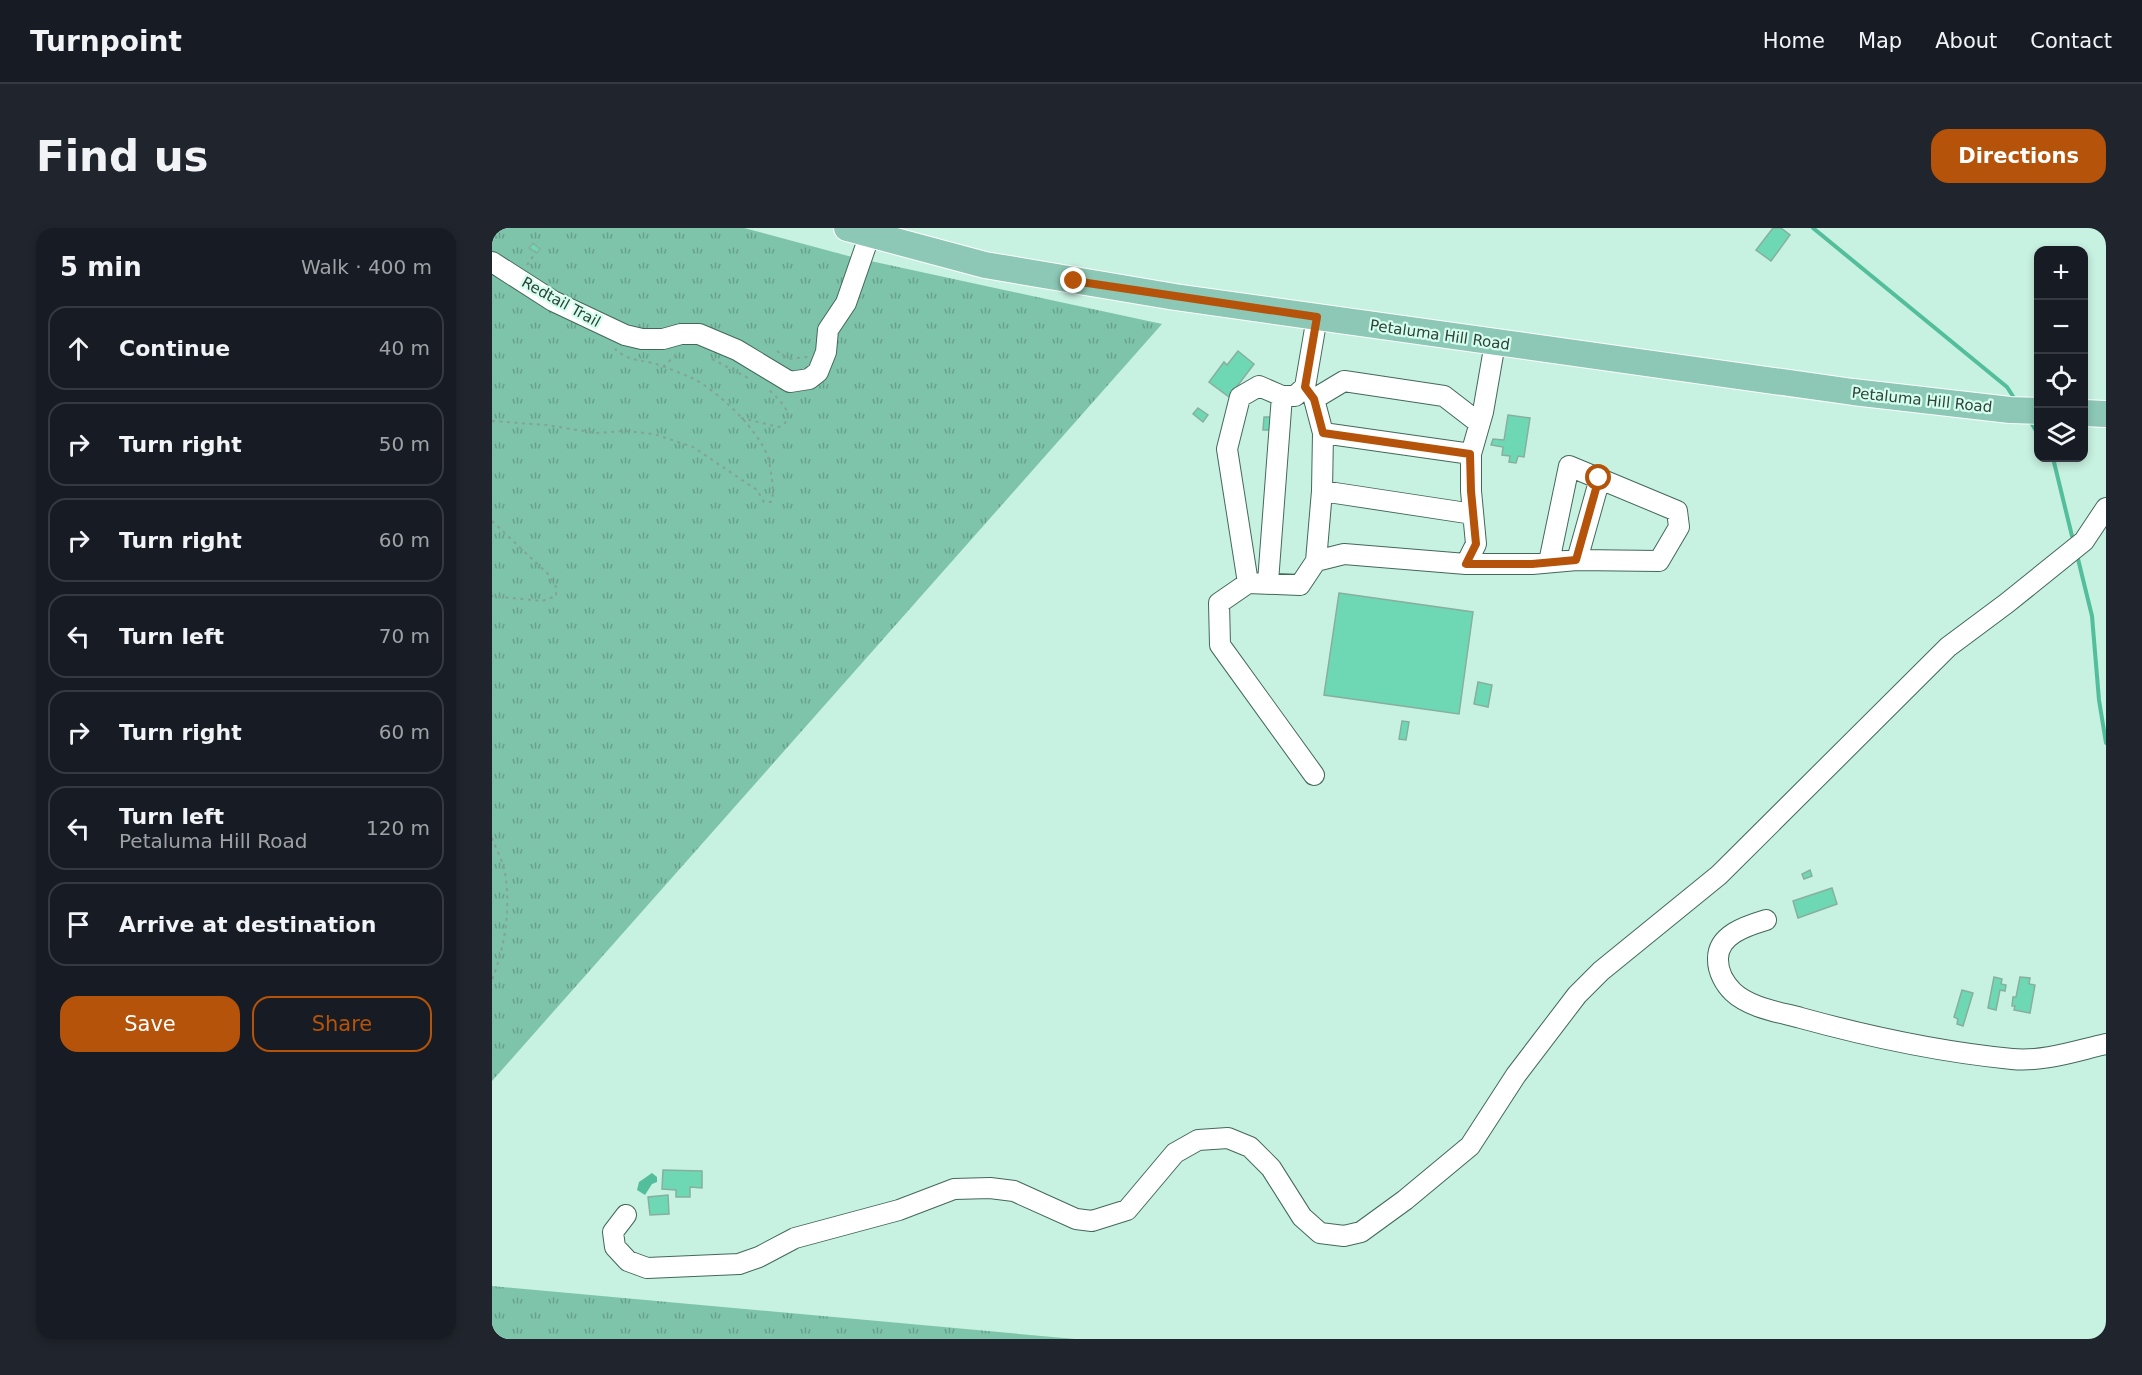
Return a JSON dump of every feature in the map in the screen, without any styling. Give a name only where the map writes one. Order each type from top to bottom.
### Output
[{"type":"main road","name":"Petaluma Hill Road","points":[[859,230],[900,235],[985,265],[1074,281],[1495,343],[1853,392],[2028,410]]},
{"type":"main road","points":[[2088,413],[2106,414]]},
{"type":"lane","points":[[492,262],[553,301],[625,335],[642,339],[663,339],[681,334],[699,334],[737,350],[790,382],[809,379],[818,372],[825,352],[828,330],[846,303],[859,230]]},
{"type":"lane","points":[[1314,775],[1220,645],[1219,603],[1248,583],[1300,585],[1316,561],[1322,491],[1323,433],[1310,393],[1317,317]]},
{"type":"lane","points":[[1466,564],[1476,544],[1470,454],[1479,423],[1495,343]]},
{"type":"lane","points":[[1248,583],[1227,449],[1240,397],[1259,386],[1282,396],[1295,396],[1344,381],[1444,396],[1479,423]]},
{"type":"lane","points":[[1268,582],[1282,396]]},
{"type":"lane","points":[[1323,433],[1470,454]]},
{"type":"lane","points":[[1316,561],[1344,554],[1466,564],[1550,562],[1576,560],[1659,561],[1679,527],[1677,511],[1569,466],[1550,562]]},
{"type":"lane","points":[[1576,560],[1599,478]]},
{"type":"lane","points":[[1322,491],[1473,514]]},
{"type":"lane","points":[[626,1215],[613,1232],[615,1247],[628,1261],[647,1268],[739,1264],[759,1257],[795,1238],[899,1210],[954,1190],[990,1188],[1014,1191],[1076,1219],[1092,1221],[1127,1210],[1175,1153],[1198,1140],[1228,1138],[1250,1147],[1270,1168],[1302,1217],[1320,1233],[1344,1236],[1361,1232],[1405,1200],[1470,1146],[1516,1076],[1577,995],[1601,971],[1719,876],[1948,647],[2084,541],[2106,508]]},
{"type":"lane","points":[[1766,920],[1739,929],[1722,943],[1717,958],[1719,973],[1733,993],[1758,1007],[1929,1048],[2014,1059],[2051,1058],[2106,1044]]},
{"type":"path","points":[[530,260],[536,252]]},
{"type":"path","points":[[492,422],[547,425],[596,433],[626,431],[654,434],[693,447],[757,490],[764,502],[771,502],[774,495],[768,457],[760,442],[741,418],[718,394],[692,379],[663,367],[623,356],[615,350]]},
{"type":"path","points":[[663,367],[682,350]]},
{"type":"path","points":[[777,351],[788,359],[813,357]]},
{"type":"path","points":[[710,358],[752,380],[760,377]]},
{"type":"path","points":[[741,418],[779,427],[784,425],[788,418],[786,408],[761,382]]},
{"type":"path","points":[[492,521],[548,574],[556,587],[556,596],[542,601],[492,596]]},
{"type":"path","points":[[492,838],[505,872],[507,899],[503,949],[492,980]]},
{"type":"green space","points":[[492,228],[744,228],[852,257],[1162,324],[492,1081]]},
{"type":"green space","points":[[492,1286],[1075,1339],[492,1339]]},
{"type":"shaded area","points":[[652,1173],[657,1177],[657,1182],[652,1184],[645,1195],[637,1190],[639,1182]]},
{"type":"building","points":[[1773,228],[1781,228],[1790,235],[1771,261],[1756,250]]},
{"type":"building","points":[[533,243],[540,249],[537,253],[529,248]]},
{"type":"building","points":[[1238,351],[1254,364],[1229,397],[1209,382],[1224,362],[1227,365]]},
{"type":"building","points":[[1198,408],[1208,415],[1203,422],[1193,414]]},
{"type":"building","points":[[1508,415],[1530,418],[1524,457],[1518,456],[1516,463],[1509,462],[1510,456],[1502,455],[1503,447],[1491,445],[1493,439],[1504,440]]},
{"type":"building","points":[[1264,417],[1273,417],[1272,430],[1263,430]]},
{"type":"building","points":[[1339,593],[1473,612],[1459,714],[1324,695]]},
{"type":"building","points":[[1478,682],[1492,685],[1488,707],[1474,704]]},
{"type":"building","points":[[1402,721],[1409,722],[1406,740],[1399,739]]},
{"type":"building","points":[[1810,870],[1812,876],[1804,879],[1802,874]]},
{"type":"building","points":[[1832,888],[1837,904],[1798,918],[1793,901]]},
{"type":"building","points":[[1994,977],[2002,979],[2001,984],[2006,985],[2005,991],[2000,990],[1996,1010],[1988,1008]]},
{"type":"building","points":[[2020,977],[2030,978],[2029,984],[2035,985],[2030,1013],[2014,1010],[2015,1006],[2012,1006]]},
{"type":"building","points":[[1962,990],[1973,993],[1963,1026],[1957,1024],[1958,1019],[1954,1017]]},
{"type":"building","points":[[663,1170],[702,1171],[702,1188],[690,1187],[690,1197],[676,1197],[676,1190],[662,1189]]},
{"type":"building","points":[[668,1195],[669,1214],[650,1215],[648,1197]]},
{"type":"waterway","points":[[1813,228],[2007,387],[2016,401]]},
{"type":"waterway","points":[[2029,419],[2034,427]]},
{"type":"waterway","points":[[2054,462],[2072,536]]},
{"type":"waterway","points":[[2078,559],[2092,616],[2099,700],[2106,743]]},
{"type":"route","points":[[1074,281],[1317,317],[1305,387],[1314,399],[1323,433],[1470,454],[1476,544],[1466,564],[1532,564],[1576,560],[1599,478]]}]
